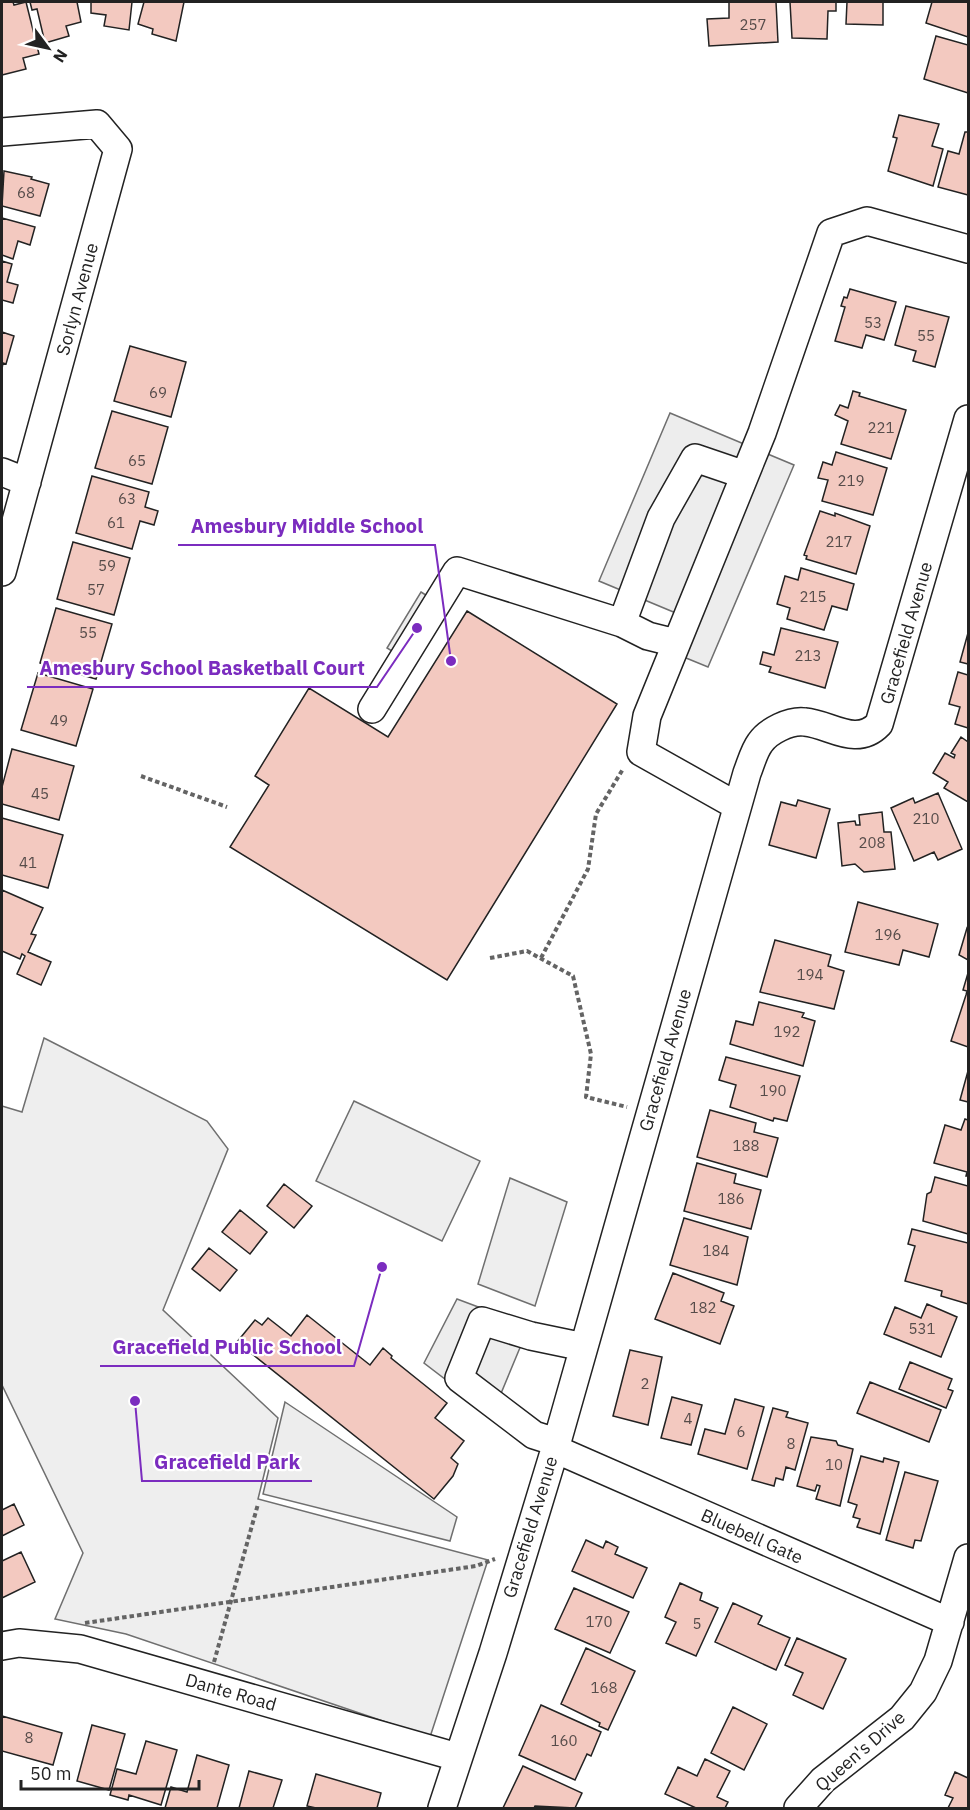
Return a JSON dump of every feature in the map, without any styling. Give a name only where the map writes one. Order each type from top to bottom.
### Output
[{"type":"street","name":"Sorlyn Avenue","points":[[2,132],[97,124],[118,149],[2,572]]},
{"type":"street","points":[[737,806],[641,752],[646,716],[746,475],[831,233],[867,221],[969,249]]},
{"type":"street","name":"Gracefield Avenue","points":[[442,1809],[457,1756],[493,1653],[555,1446],[747,773],[760,742],[776,729],[804,722],[855,735],[867,734],[879,724],[969,419]]},
{"type":"street","points":[[622,623],[661,518],[694,458],[746,475]]},
{"type":"street","points":[[2,472],[27,482]]},
{"type":"street","points":[[372,709],[457,571],[622,623],[648,636],[676,643]]},
{"type":"street","name":"Bluebell Gate","points":[[584,1347],[531,1336],[482,1321],[459,1378],[534,1435],[555,1446],[950,1622]]},
{"type":"street","name":"Queen's Drive","points":[[798,1809],[823,1780],[902,1718],[923,1692],[938,1661],[969,1558]]},
{"type":"street","name":"Dante Road","points":[[2,1646],[19,1643],[80,1649],[457,1756]]},
{"type":"path","points":[[541,958],[588,869],[596,813],[644,736]]},
{"type":"path","points":[[141,776],[227,807]]},
{"type":"path","points":[[490,958],[527,951],[573,976],[591,1054],[586,1097],[627,1108]]},
{"type":"path","points":[[208,1686],[258,1504]]},
{"type":"path","points":[[84,1623],[476,1566],[523,1548]]},
{"type":"shaded area","points":[[670,413],[794,465],[708,667],[669,651],[683,616],[599,581]]},
{"type":"shaded area","points":[[421,592],[448,609],[413,664],[387,648]]},
{"type":"shaded area","points":[[44,1038],[207,1121],[228,1149],[163,1310],[278,1418],[258,1499],[488,1560],[430,1737],[126,1634],[55,1619],[83,1553],[2,1385],[2,1106],[22,1112]]},
{"type":"shaded area","points":[[354,1101],[480,1161],[442,1241],[316,1181]]},
{"type":"shaded area","points":[[510,1178],[567,1202],[535,1306],[478,1284]]},
{"type":"shaded area","points":[[457,1299],[529,1326],[492,1415],[424,1363]]},
{"type":"shaded area","points":[[285,1402],[457,1517],[450,1541],[263,1494]]},
{"type":"building","points":[[2,2],[13,2],[14,5],[26,2],[39,54],[23,58],[26,69],[2,75]]},
{"type":"building","points":[[30,2],[77,2],[81,22],[66,26],[69,36],[45,43],[37,9],[32,10]]},
{"type":"building","points":[[91,2],[132,2],[129,30],[104,26],[106,15],[91,13]]},
{"type":"building","points":[[144,2],[184,2],[176,41],[152,34],[153,29],[138,24]]},
{"type":"building","points":[[729,2],[776,2],[778,42],[709,46],[707,19],[729,18]]},
{"type":"building","points":[[790,2],[836,2],[836,11],[828,11],[827,39],[792,38]]},
{"type":"building","points":[[847,2],[883,2],[883,25],[846,24]]},
{"type":"building","points":[[932,2],[968,2],[968,37],[926,23]]},
{"type":"building","points":[[936,36],[968,45],[968,93],[924,79]]},
{"type":"building","points":[[899,115],[939,124],[932,146],[943,149],[933,186],[888,171],[897,138],[893,137]]},
{"type":"building","points":[[965,132],[968,132],[968,195],[938,187],[948,151],[959,154]]},
{"type":"building","points":[[4,171],[32,177],[31,179],[49,184],[40,216],[2,206]]},
{"type":"building","points":[[2,218],[35,227],[30,245],[18,241],[13,259],[2,255]]},
{"type":"building","points":[[2,261],[12,264],[7,282],[18,285],[13,303],[2,300]]},
{"type":"building","points":[[850,289],[896,302],[884,340],[866,335],[862,348],[835,341],[845,307],[841,306]]},
{"type":"building","points":[[906,306],[949,317],[935,367],[913,361],[916,351],[895,345]]},
{"type":"building","points":[[2,332],[14,336],[6,364],[3,363],[2,369]]},
{"type":"building","points":[[130,346],[186,362],[171,417],[114,401]]},
{"type":"building","points":[[853,391],[860,393],[859,396],[906,410],[891,459],[841,444],[848,421],[835,415],[840,405],[848,408]]},
{"type":"building","points":[[112,411],[168,427],[152,484],[95,468]]},
{"type":"building","points":[[836,452],[887,468],[873,515],[822,501],[828,480],[818,478],[823,462],[832,465]]},
{"type":"building","points":[[92,476],[149,492],[145,507],[158,511],[154,525],[140,521],[132,549],[76,533]]},
{"type":"building","points":[[820,511],[835,516],[835,513],[870,526],[856,574],[806,559],[807,556],[804,555]]},
{"type":"building","points":[[73,542],[130,558],[114,615],[57,599]]},
{"type":"building","points":[[801,568],[854,584],[847,610],[832,606],[824,630],[787,619],[790,608],[777,604],[785,576],[798,580]]},
{"type":"building","points":[[56,608],[112,624],[96,679],[40,663]]},
{"type":"building","points":[[467,611],[617,704],[447,980],[230,847],[269,785],[255,776],[309,688],[388,737]]},
{"type":"building","points":[[781,628],[838,642],[825,688],[769,672],[771,667],[760,664],[763,652],[774,655]]},
{"type":"building","points":[[968,633],[968,664],[960,662]]},
{"type":"building","points":[[958,672],[968,675],[968,728],[955,724],[960,707],[949,704]]},
{"type":"building","points":[[38,673],[93,689],[76,746],[21,730]]},
{"type":"building","points":[[961,737],[968,742],[968,802],[944,788],[948,782],[933,773],[945,753],[954,758],[955,755],[951,753]]},
{"type":"building","points":[[12,749],[74,766],[59,820],[2,804],[2,787]]},
{"type":"building","points":[[938,793],[962,849],[938,860],[934,852],[914,861],[891,808],[913,798],[915,803]]},
{"type":"building","points":[[798,800],[830,809],[816,858],[769,845],[781,802],[796,806]]},
{"type":"building","points":[[882,812],[884,832],[891,832],[895,869],[864,872],[855,864],[842,866],[838,823],[855,821],[856,825],[860,825],[859,815]]},
{"type":"building","points":[[2,818],[63,835],[48,888],[2,875]]},
{"type":"building","points":[[2,890],[43,908],[31,934],[36,935],[28,952],[51,962],[41,985],[17,974],[25,956],[22,954],[20,959],[2,951]]},
{"type":"building","points":[[858,902],[938,924],[929,957],[903,950],[899,965],[845,952]]},
{"type":"building","points":[[968,929],[968,960],[959,955]]},
{"type":"building","points":[[775,940],[831,955],[828,966],[844,971],[834,1009],[760,992]]},
{"type":"building","points":[[968,973],[968,1047],[951,1041],[967,991],[963,990]]},
{"type":"building","points":[[759,1002],[804,1013],[802,1017],[815,1021],[803,1066],[730,1044],[736,1021],[753,1025]]},
{"type":"building","points":[[726,1057],[800,1076],[787,1121],[774,1118],[773,1121],[730,1107],[736,1085],[719,1080]]},
{"type":"building","points":[[968,1071],[968,1102],[960,1100]]},
{"type":"building","points":[[710,1110],[756,1123],[754,1132],[778,1138],[767,1177],[697,1157]]},
{"type":"building","points":[[965,1119],[968,1120],[968,1176],[966,1176],[967,1172],[934,1163],[945,1125],[961,1130]]},
{"type":"building","points":[[697,1163],[736,1174],[734,1183],[761,1190],[751,1229],[684,1211]]},
{"type":"building","points":[[935,1177],[968,1186],[968,1234],[923,1221],[927,1194],[931,1192]]},
{"type":"building","points":[[284,1184],[312,1206],[294,1228],[267,1206]]},
{"type":"building","points":[[240,1210],[267,1232],[250,1254],[222,1232]]},
{"type":"building","points":[[684,1218],[748,1237],[737,1285],[670,1265]]},
{"type":"building","points":[[912,1229],[968,1243],[968,1304],[941,1296],[942,1291],[905,1281],[915,1246],[908,1244]]},
{"type":"building","points":[[209,1248],[237,1270],[220,1291],[192,1269]]},
{"type":"building","points":[[673,1273],[724,1293],[721,1301],[734,1306],[720,1344],[655,1319]]},
{"type":"building","points":[[927,1304],[957,1317],[941,1357],[884,1334],[895,1307],[921,1318]]},
{"type":"building","points":[[307,1315],[370,1365],[383,1348],[392,1356],[391,1358],[447,1403],[435,1418],[464,1441],[451,1458],[458,1464],[453,1476],[434,1499],[237,1342],[255,1320],[262,1325],[268,1318],[291,1336]]},
{"type":"building","points":[[630,1350],[662,1357],[648,1425],[613,1416]]},
{"type":"building","points":[[910,1362],[952,1379],[948,1389],[953,1391],[946,1408],[899,1389]]},
{"type":"building","points":[[870,1382],[941,1410],[929,1442],[857,1413]]},
{"type":"building","points":[[672,1397],[702,1405],[691,1445],[661,1438]]},
{"type":"building","points":[[735,1399],[764,1407],[747,1469],[698,1454],[705,1429],[725,1434]]},
{"type":"building","points":[[773,1408],[788,1412],[786,1417],[808,1423],[795,1470],[786,1467],[783,1480],[776,1478],[774,1486],[752,1480]]},
{"type":"building","points":[[811,1437],[836,1441],[838,1445],[853,1449],[840,1506],[816,1499],[820,1486],[817,1485],[815,1491],[797,1486]]},
{"type":"building","points":[[861,1456],[883,1462],[884,1458],[899,1462],[880,1534],[857,1527],[860,1519],[853,1517],[857,1505],[848,1502]]},
{"type":"building","points":[[905,1472],[938,1481],[921,1541],[915,1540],[913,1548],[886,1540]]},
{"type":"building","points":[[14,1504],[24,1525],[2,1536],[2,1510]]},
{"type":"building","points":[[586,1540],[603,1548],[606,1541],[618,1547],[615,1554],[647,1568],[633,1598],[572,1571]]},
{"type":"building","points":[[21,1552],[35,1582],[2,1598],[2,1561]]},
{"type":"building","points":[[680,1583],[702,1593],[700,1600],[718,1608],[696,1656],[666,1643],[676,1622],[665,1617]]},
{"type":"building","points":[[574,1588],[629,1612],[610,1653],[555,1629]]},
{"type":"building","points":[[733,1603],[762,1616],[758,1624],[790,1638],[776,1670],[715,1642]]},
{"type":"building","points":[[797,1638],[846,1659],[823,1709],[793,1695],[803,1673],[785,1665]]},
{"type":"building","points":[[586,1648],[635,1671],[608,1730],[599,1726],[600,1723],[561,1704]]},
{"type":"building","points":[[541,1705],[601,1732],[591,1756],[587,1754],[575,1780],[519,1755]]},
{"type":"building","points":[[733,1707],[767,1724],[744,1770],[711,1753]]},
{"type":"building","points":[[2,1716],[62,1733],[53,1765],[2,1751]]},
{"type":"building","points":[[92,1725],[125,1734],[109,1790],[77,1781]]},
{"type":"building","points":[[146,1741],[177,1750],[161,1805],[129,1795],[128,1800],[110,1795],[117,1769],[136,1774]]},
{"type":"building","points":[[197,1755],[229,1765],[217,1808],[165,1808],[171,1787],[187,1792]]},
{"type":"building","points":[[705,1759],[730,1771],[717,1797],[728,1802],[725,1808],[696,1808],[665,1794],[678,1767],[697,1776]]},
{"type":"building","points":[[523,1766],[582,1793],[575,1808],[535,1806],[534,1808],[503,1808]]},
{"type":"building","points":[[249,1771],[282,1780],[273,1808],[239,1808]]},
{"type":"building","points":[[955,1772],[968,1778],[968,1808],[948,1808],[953,1798],[945,1795]]},
{"type":"building","points":[[316,1774],[381,1793],[377,1808],[307,1806]]},
{"type":"place","name":"Amesbury School Basketball Court","points":[[417,628]]},
{"type":"place","name":"Amesbury Middle School","points":[[451,661]]},
{"type":"place","name":"Gracefield Public School","points":[[382,1267]]},
{"type":"place","name":"Gracefield Park","points":[[135,1401]]}]
